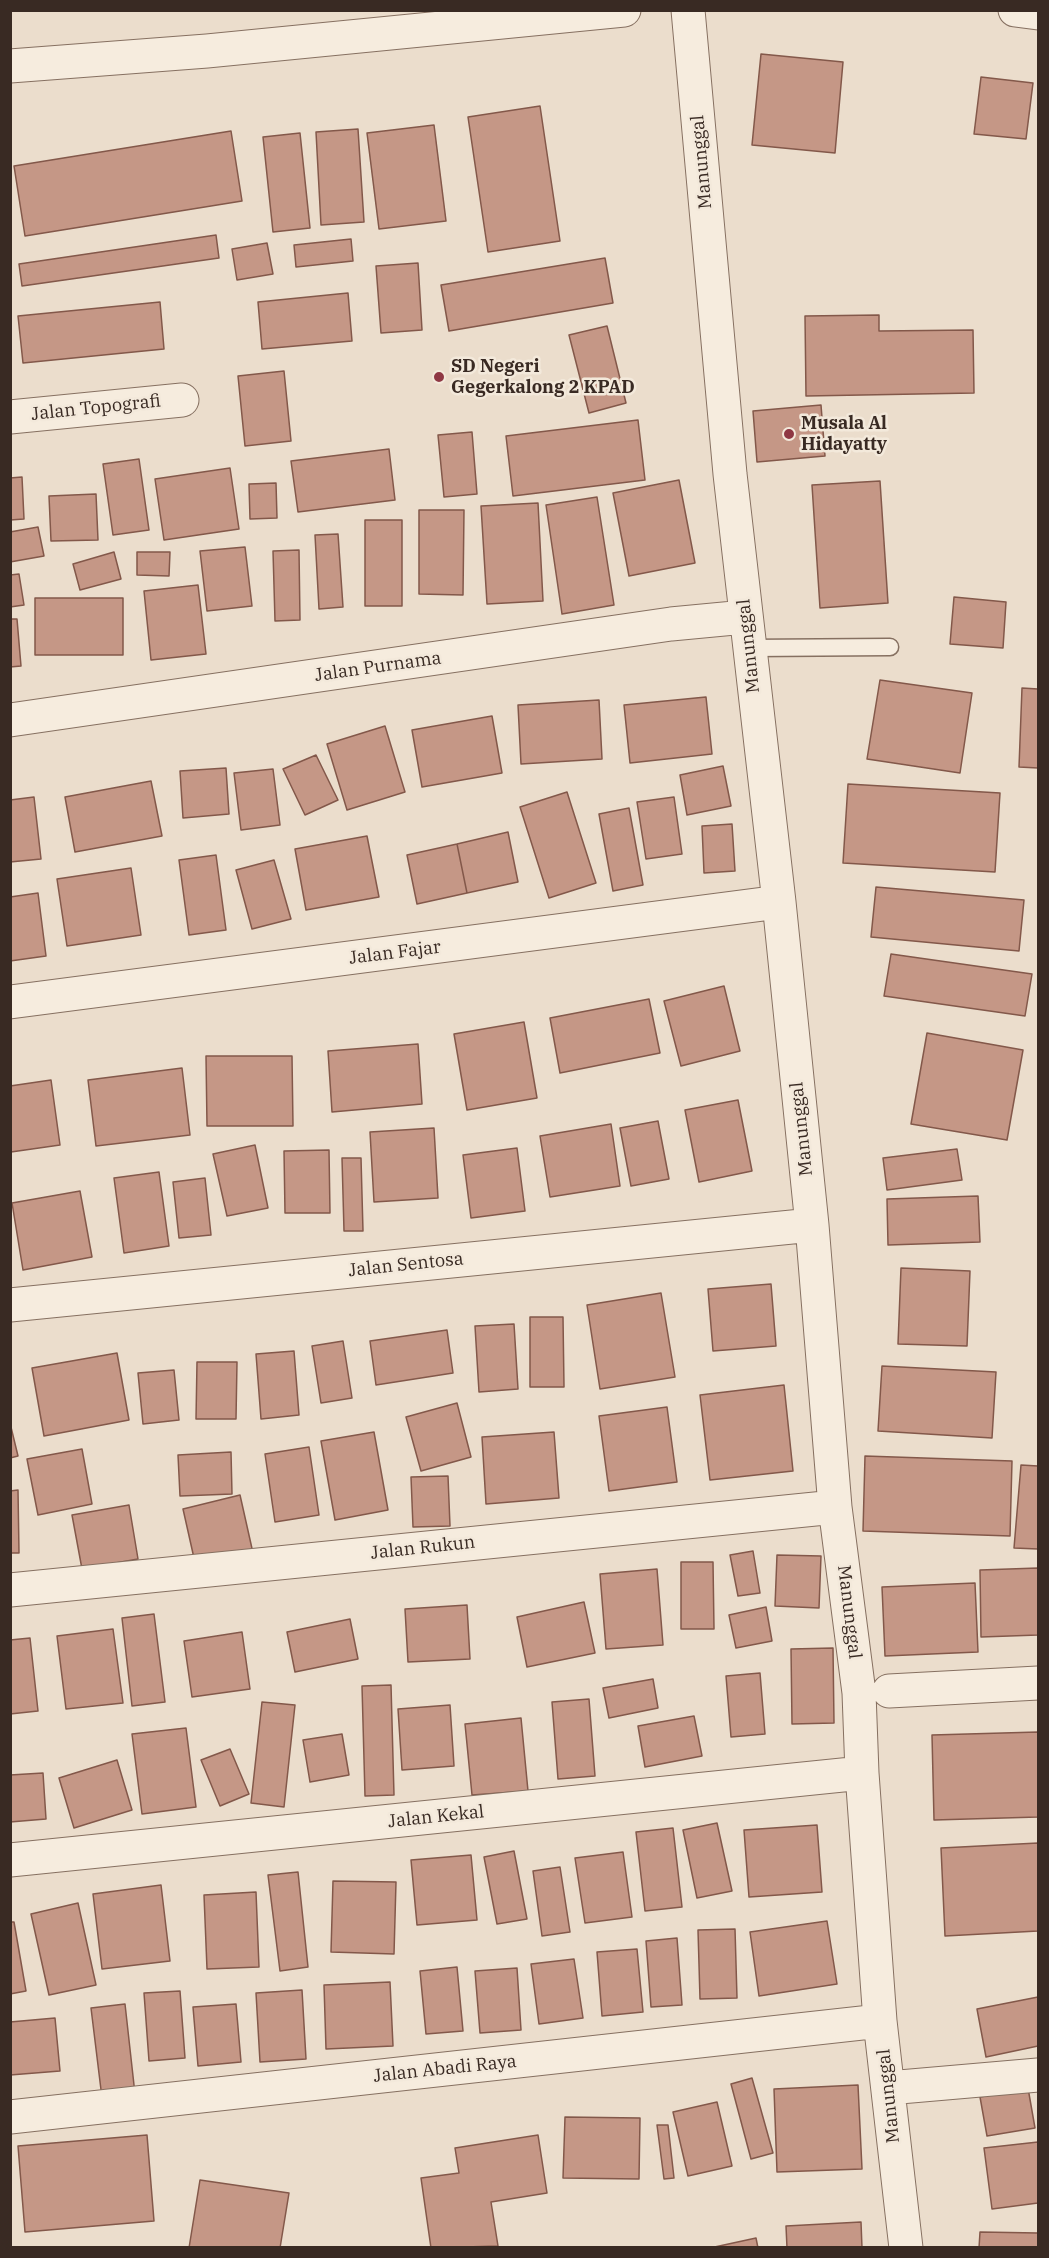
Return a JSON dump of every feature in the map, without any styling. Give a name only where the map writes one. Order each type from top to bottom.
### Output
[{"type":"street","points":[[10,66],[207,51],[624,10]]},
{"type":"street","name":"Manunggal","points":[[688,10],[730,474],[779,902],[807,1226],[835,1507],[859,1693],[862,1773],[880,2021],[906,2247]]},
{"type":"street","points":[[1015,10],[1038,13]]},
{"type":"street","name":"Jalan Topografi","points":[[10,417],[182,400]]},
{"type":"street","name":"Jalan Purnama","points":[[10,720],[671,624],[747,633]]},
{"type":"street","name":"Jalan Fajar","points":[[10,1002],[779,902]]},
{"type":"street","name":"Jalan Sentosa","points":[[10,1305],[807,1226]]},
{"type":"street","name":"Jalan Rukun","points":[[10,1590],[835,1507]]},
{"type":"street","points":[[889,1691],[1038,1683]]},
{"type":"street","name":"Jalan Kekal","points":[[10,1860],[862,1773]]},
{"type":"street","name":"Jalan Abadi Raya","points":[[10,2117],[880,2021]]},
{"type":"street","points":[[888,2088],[1038,2074]]},
{"type":"lane","points":[[747,633],[890,647]]},
{"type":"building","points":[[761,54],[843,62],[835,153],[752,145]]},
{"type":"building","points":[[981,77],[1033,83],[1026,139],[974,134]]},
{"type":"building","points":[[540,106],[560,241],[488,252],[468,117]]},
{"type":"building","points":[[434,125],[446,221],[379,229],[367,133]]},
{"type":"building","points":[[358,129],[364,222],[321,225],[316,132]]},
{"type":"building","points":[[231,131],[242,201],[25,236],[14,166]]},
{"type":"building","points":[[300,133],[310,228],[273,232],[263,137]]},
{"type":"building","points":[[216,235],[219,258],[22,286],[19,264]]},
{"type":"building","points":[[351,239],[353,261],[296,267],[294,245]]},
{"type":"building","points":[[267,243],[273,274],[237,280],[232,249]]},
{"type":"building","points":[[605,258],[613,303],[449,331],[441,285]]},
{"type":"building","points":[[418,263],[422,330],[381,333],[376,266]]},
{"type":"building","points":[[348,293],[352,341],[262,349],[258,302]]},
{"type":"building","points":[[160,302],[164,349],[23,363],[18,316]]},
{"type":"building","points":[[879,315],[879,331],[973,330],[974,393],[806,396],[805,316]]},
{"type":"building","points":[[607,326],[626,403],[589,413],[569,335]]},
{"type":"building","points":[[284,371],[291,441],[245,446],[238,376]]},
{"type":"building","name":"Musala Al Hidayatty","points":[[821,405],[825,456],[757,462],[753,411]]},
{"type":"building","points":[[638,420],[645,480],[513,496],[506,436]]},
{"type":"building","points":[[472,432],[477,494],[444,497],[438,435]]},
{"type":"building","points":[[389,449],[395,500],[298,512],[291,461]]},
{"type":"building","points":[[139,459],[149,530],[113,535],[103,464]]},
{"type":"building","points":[[230,468],[239,529],[164,540],[155,479]]},
{"type":"building","points":[[22,477],[24,519],[10,520],[10,478]]},
{"type":"building","points":[[679,480],[695,563],[629,576],[613,493]]},
{"type":"building","points":[[880,481],[888,603],[820,608],[812,485]]},
{"type":"building","points":[[276,483],[277,518],[250,519],[249,484]]},
{"type":"building","points":[[96,494],[98,540],[51,541],[49,496]]},
{"type":"building","points":[[597,497],[614,605],[562,614],[546,505]]},
{"type":"building","points":[[538,503],[543,601],[487,604],[481,506]]},
{"type":"building","points":[[419,510],[464,510],[463,595],[419,594]]},
{"type":"building","points":[[365,520],[402,520],[402,606],[365,606]]},
{"type":"building","points":[[38,527],[44,556],[10,562],[10,532]]},
{"type":"building","points":[[338,534],[343,607],[319,609],[315,535]]},
{"type":"building","points":[[245,547],[252,606],[207,611],[200,551]]},
{"type":"building","points":[[299,550],[300,620],[275,621],[273,551]]},
{"type":"building","points":[[114,552],[121,579],[80,590],[73,564]]},
{"type":"building","points":[[137,552],[170,552],[169,576],[137,575]]},
{"type":"building","points":[[19,574],[24,605],[10,607],[10,575]]},
{"type":"building","points":[[198,585],[206,654],[151,660],[144,591]]},
{"type":"building","points":[[954,597],[1006,602],[1003,648],[950,644]]},
{"type":"building","points":[[35,598],[123,598],[123,655],[35,655]]},
{"type":"building","points":[[10,619],[17,619],[21,666],[10,667]]},
{"type":"building","points":[[880,680],[972,693],[960,773],[867,759]]},
{"type":"building","points":[[1022,688],[1038,689],[1038,768],[1019,767]]},
{"type":"building","points":[[706,697],[712,754],[630,763],[624,705]]},
{"type":"building","points":[[599,700],[602,759],[521,764],[518,705]]},
{"type":"building","points":[[492,716],[502,773],[422,787],[412,730]]},
{"type":"building","points":[[385,726],[405,792],[347,810],[327,744]]},
{"type":"building","points":[[316,755],[338,800],[305,815],[283,769]]},
{"type":"building","points":[[723,766],[731,806],[687,815],[680,775]]},
{"type":"building","points":[[226,768],[229,814],[183,818],[180,771]]},
{"type":"building","points":[[273,769],[280,825],[241,830],[234,773]]},
{"type":"building","points":[[151,781],[162,836],[75,852],[65,797]]},
{"type":"building","points":[[848,784],[1000,793],[995,872],[843,863]]},
{"type":"building","points":[[567,792],[596,883],[549,898],[520,807]]},
{"type":"building","points":[[34,797],[41,859],[10,862],[10,800]]},
{"type":"building","points":[[674,797],[682,854],[646,859],[637,802]]},
{"type":"building","points":[[629,808],[643,885],[613,891],[599,814]]},
{"type":"building","points":[[732,824],[735,871],[704,873],[702,826]]},
{"type":"building","points":[[508,832],[518,882],[467,893],[457,844]]},
{"type":"building","points":[[367,836],[379,897],[306,910],[295,849]]},
{"type":"building","points":[[457,844],[467,893],[417,904],[407,855]]},
{"type":"building","points":[[216,855],[226,930],[189,935],[179,860]]},
{"type":"building","points":[[274,860],[291,919],[252,929],[236,870]]},
{"type":"building","points":[[131,868],[141,935],[67,946],[57,879]]},
{"type":"building","points":[[876,887],[1024,900],[1019,951],[871,937]]},
{"type":"building","points":[[38,893],[46,956],[10,961],[10,897]]},
{"type":"building","points":[[891,954],[1032,974],[1025,1016],[884,996]]},
{"type":"building","points":[[724,986],[740,1051],[681,1066],[664,1001]]},
{"type":"building","points":[[649,999],[660,1053],[560,1073],[550,1018]]},
{"type":"building","points":[[524,1022],[537,1098],[467,1110],[454,1034]]},
{"type":"building","points":[[927,1033],[1023,1050],[1007,1140],[911,1124]]},
{"type":"building","points":[[418,1044],[422,1104],[332,1112],[328,1051]]},
{"type":"building","points":[[206,1056],[292,1056],[293,1126],[207,1126]]},
{"type":"building","points":[[182,1068],[190,1135],[96,1146],[88,1080]]},
{"type":"building","points":[[51,1080],[60,1145],[11,1152],[10,1086]]},
{"type":"building","points":[[738,1100],[752,1171],[699,1182],[685,1110]]},
{"type":"building","points":[[658,1121],[669,1179],[631,1186],[620,1128]]},
{"type":"building","points":[[611,1124],[620,1186],[550,1197],[540,1136]]},
{"type":"building","points":[[434,1128],[438,1198],[374,1202],[370,1132]]},
{"type":"building","points":[[255,1145],[268,1208],[227,1216],[213,1154]]},
{"type":"building","points":[[517,1148],[525,1211],[471,1218],[463,1155]]},
{"type":"building","points":[[957,1149],[962,1180],[887,1190],[883,1158]]},
{"type":"building","points":[[329,1150],[330,1213],[285,1213],[284,1151]]},
{"type":"building","points":[[342,1158],[361,1158],[363,1231],[344,1231]]},
{"type":"building","points":[[159,1172],[169,1246],[124,1253],[114,1178]]},
{"type":"building","points":[[205,1178],[211,1235],[179,1238],[173,1182]]},
{"type":"building","points":[[80,1191],[92,1257],[23,1270],[12,1203]]},
{"type":"building","points":[[978,1196],[980,1242],[888,1245],[887,1199]]},
{"type":"building","points":[[901,1268],[970,1271],[967,1346],[898,1344]]},
{"type":"building","points":[[771,1284],[776,1346],[713,1351],[708,1289]]},
{"type":"building","points":[[661,1293],[675,1377],[600,1389],[587,1305]]},
{"type":"building","points":[[530,1317],[563,1317],[564,1387],[530,1387]]},
{"type":"building","points":[[514,1324],[518,1389],[479,1392],[475,1326]]},
{"type":"building","points":[[447,1330],[453,1373],[376,1385],[370,1341]]},
{"type":"building","points":[[343,1341],[352,1398],[321,1403],[312,1346]]},
{"type":"building","points":[[294,1351],[299,1415],[261,1419],[256,1354]]},
{"type":"building","points":[[117,1353],[129,1420],[44,1436],[32,1368]]},
{"type":"building","points":[[197,1362],[237,1362],[236,1419],[196,1419]]},
{"type":"building","points":[[882,1366],[996,1372],[992,1438],[878,1431]]},
{"type":"building","points":[[174,1370],[179,1420],[143,1424],[138,1373]]},
{"type":"building","points":[[784,1385],[793,1471],[710,1480],[700,1395]]},
{"type":"building","points":[[457,1403],[471,1457],[421,1471],[406,1417]]},
{"type":"building","points":[[667,1407],[677,1482],[609,1491],[599,1416]]},
{"type":"building","points":[[10,1423],[18,1456],[10,1458]]},
{"type":"building","points":[[374,1432],[388,1510],[335,1520],[321,1441]]},
{"type":"building","points":[[554,1432],[559,1498],[486,1504],[482,1437]]},
{"type":"building","points":[[309,1447],[319,1515],[275,1522],[265,1454]]},
{"type":"building","points":[[82,1449],[92,1504],[38,1515],[27,1459]]},
{"type":"building","points":[[231,1452],[232,1494],[180,1496],[178,1455]]},
{"type":"building","points":[[865,1456],[1012,1461],[1010,1536],[863,1531]]},
{"type":"building","points":[[1021,1465],[1038,1466],[1038,1549],[1014,1548]]},
{"type":"building","points":[[448,1476],[450,1526],[413,1527],[411,1477]]},
{"type":"building","points":[[18,1490],[19,1553],[10,1553],[10,1491]]},
{"type":"building","points":[[240,1495],[253,1553],[196,1567],[183,1509]]},
{"type":"building","points":[[129,1505],[138,1559],[82,1569],[72,1515]]},
{"type":"building","points":[[753,1551],[760,1593],[738,1596],[730,1555]]},
{"type":"building","points":[[777,1555],[821,1556],[819,1608],[775,1606]]},
{"type":"building","points":[[681,1562],[713,1562],[714,1629],[681,1629]]},
{"type":"building","points":[[1038,1568],[1038,1635],[981,1637],[980,1570]]},
{"type":"building","points":[[657,1569],[663,1645],[606,1649],[600,1574]]},
{"type":"building","points":[[975,1583],[978,1652],[885,1656],[882,1587]]},
{"type":"building","points":[[584,1602],[595,1653],[527,1667],[517,1617]]},
{"type":"building","points":[[467,1605],[470,1659],[408,1662],[405,1609]]},
{"type":"building","points":[[766,1607],[772,1641],[736,1648],[729,1615]]},
{"type":"building","points":[[154,1614],[165,1702],[132,1706],[122,1618]]},
{"type":"building","points":[[350,1619],[358,1659],[295,1672],[287,1632]]},
{"type":"building","points":[[113,1629],[123,1703],[66,1709],[57,1636]]},
{"type":"building","points":[[242,1632],[250,1689],[192,1697],[184,1641]]},
{"type":"building","points":[[30,1638],[38,1711],[10,1714],[10,1640]]},
{"type":"building","points":[[833,1648],[834,1723],[792,1724],[791,1649]]},
{"type":"building","points":[[760,1673],[765,1734],[731,1737],[726,1676]]},
{"type":"building","points":[[653,1679],[658,1708],[609,1718],[603,1688]]},
{"type":"building","points":[[391,1685],[394,1795],[365,1796],[362,1686]]},
{"type":"building","points":[[589,1699],[595,1776],[558,1779],[552,1702]]},
{"type":"building","points":[[262,1702],[295,1705],[284,1807],[251,1803]]},
{"type":"building","points":[[450,1705],[454,1766],[402,1770],[398,1709]]},
{"type":"building","points":[[694,1716],[702,1756],[645,1767],[638,1726]]},
{"type":"building","points":[[521,1718],[528,1791],[472,1795],[465,1724]]},
{"type":"building","points":[[186,1728],[196,1807],[142,1814],[132,1734]]},
{"type":"building","points":[[1038,1732],[1038,1817],[934,1820],[932,1735]]},
{"type":"building","points":[[342,1734],[349,1775],[310,1782],[303,1740]]},
{"type":"building","points":[[230,1749],[249,1794],[220,1806],[201,1760]]},
{"type":"building","points":[[117,1760],[132,1810],[74,1828],[59,1778]]},
{"type":"building","points":[[43,1773],[46,1819],[10,1822],[10,1775]]},
{"type":"building","points":[[717,1823],[732,1891],[697,1898],[683,1830]]},
{"type":"building","points":[[817,1825],[822,1892],[749,1897],[744,1830]]},
{"type":"building","points":[[673,1828],[682,1907],[645,1911],[636,1832]]},
{"type":"building","points":[[1038,1843],[1038,1931],[945,1936],[941,1848]]},
{"type":"building","points":[[514,1851],[527,1919],[497,1924],[484,1857]]},
{"type":"building","points":[[623,1852],[632,1917],[585,1923],[575,1858]]},
{"type":"building","points":[[471,1855],[477,1920],[417,1925],[411,1860]]},
{"type":"building","points":[[560,1867],[570,1932],[542,1936],[533,1871]]},
{"type":"building","points":[[298,1872],[308,1967],[280,1971],[268,1875]]},
{"type":"building","points":[[333,1881],[396,1882],[394,1954],[331,1952]]},
{"type":"building","points":[[161,1885],[170,1961],[102,1969],[93,1894]]},
{"type":"building","points":[[256,1892],[259,1967],[207,1969],[204,1895]]},
{"type":"building","points":[[78,1903],[96,1985],[49,1995],[31,1914]]},
{"type":"building","points":[[827,1921],[837,1984],[759,1996],[750,1932]]},
{"type":"building","points":[[10,1922],[14,1922],[26,1991],[10,1994]]},
{"type":"building","points":[[735,1929],[737,1998],[700,1999],[698,1930]]},
{"type":"building","points":[[677,1938],[682,2005],[651,2007],[646,1941]]},
{"type":"building","points":[[637,1949],[643,2012],[602,2016],[597,1952]]},
{"type":"building","points":[[574,1959],[583,2018],[539,2024],[531,1964]]},
{"type":"building","points":[[457,1967],[463,2031],[426,2034],[420,1971]]},
{"type":"building","points":[[517,1968],[521,2030],[480,2033],[475,1971]]},
{"type":"building","points":[[390,1982],[393,2046],[326,2049],[324,1985]]},
{"type":"building","points":[[302,1990],[306,2059],[260,2062],[256,1993]]},
{"type":"building","points":[[180,1991],[185,2058],[149,2061],[144,1993]]},
{"type":"building","points":[[1038,1997],[1038,2046],[986,2057],[977,2009]]},
{"type":"building","points":[[125,2004],[135,2094],[102,2098],[91,2008]]},
{"type":"building","points":[[236,2004],[241,2062],[198,2066],[193,2007]]},
{"type":"building","points":[[55,2018],[60,2071],[10,2075],[10,2022]]},
{"type":"building","points":[[752,2078],[773,2153],[751,2159],[731,2084]]},
{"type":"building","points":[[858,2085],[862,2169],[777,2172],[774,2089]]},
{"type":"building","points":[[1028,2088],[1035,2128],[987,2136],[980,2097]]},
{"type":"building","points":[[717,2102],[732,2166],[688,2176],[673,2112]]},
{"type":"building","points":[[565,2117],[640,2118],[639,2179],[563,2178]]},
{"type":"building","points":[[657,2125],[668,2125],[674,2178],[664,2179]]},
{"type":"building","points":[[147,2135],[154,2221],[25,2232],[18,2146]]},
{"type":"building","points":[[538,2135],[547,2193],[491,2202],[498,2246],[431,2248],[421,2178],[459,2173],[455,2148]]},
{"type":"building","points":[[1038,2142],[1038,2203],[992,2209],[984,2148]]},
{"type":"building","points":[[200,2180],[289,2193],[280,2248],[189,2248]]},
{"type":"building","points":[[861,2222],[862,2248],[787,2248],[786,2226]]},
{"type":"building","points":[[980,2232],[1038,2233],[1038,2248],[979,2248]]},
{"type":"building","points":[[756,2238],[758,2248],[710,2248]]},
{"type":"place","name":"SD Negeri Gegerkalong 2 KPAD","points":[[439,377]]},
{"type":"place","name":"Musala Al Hidayatty","points":[[789,434]]}]
